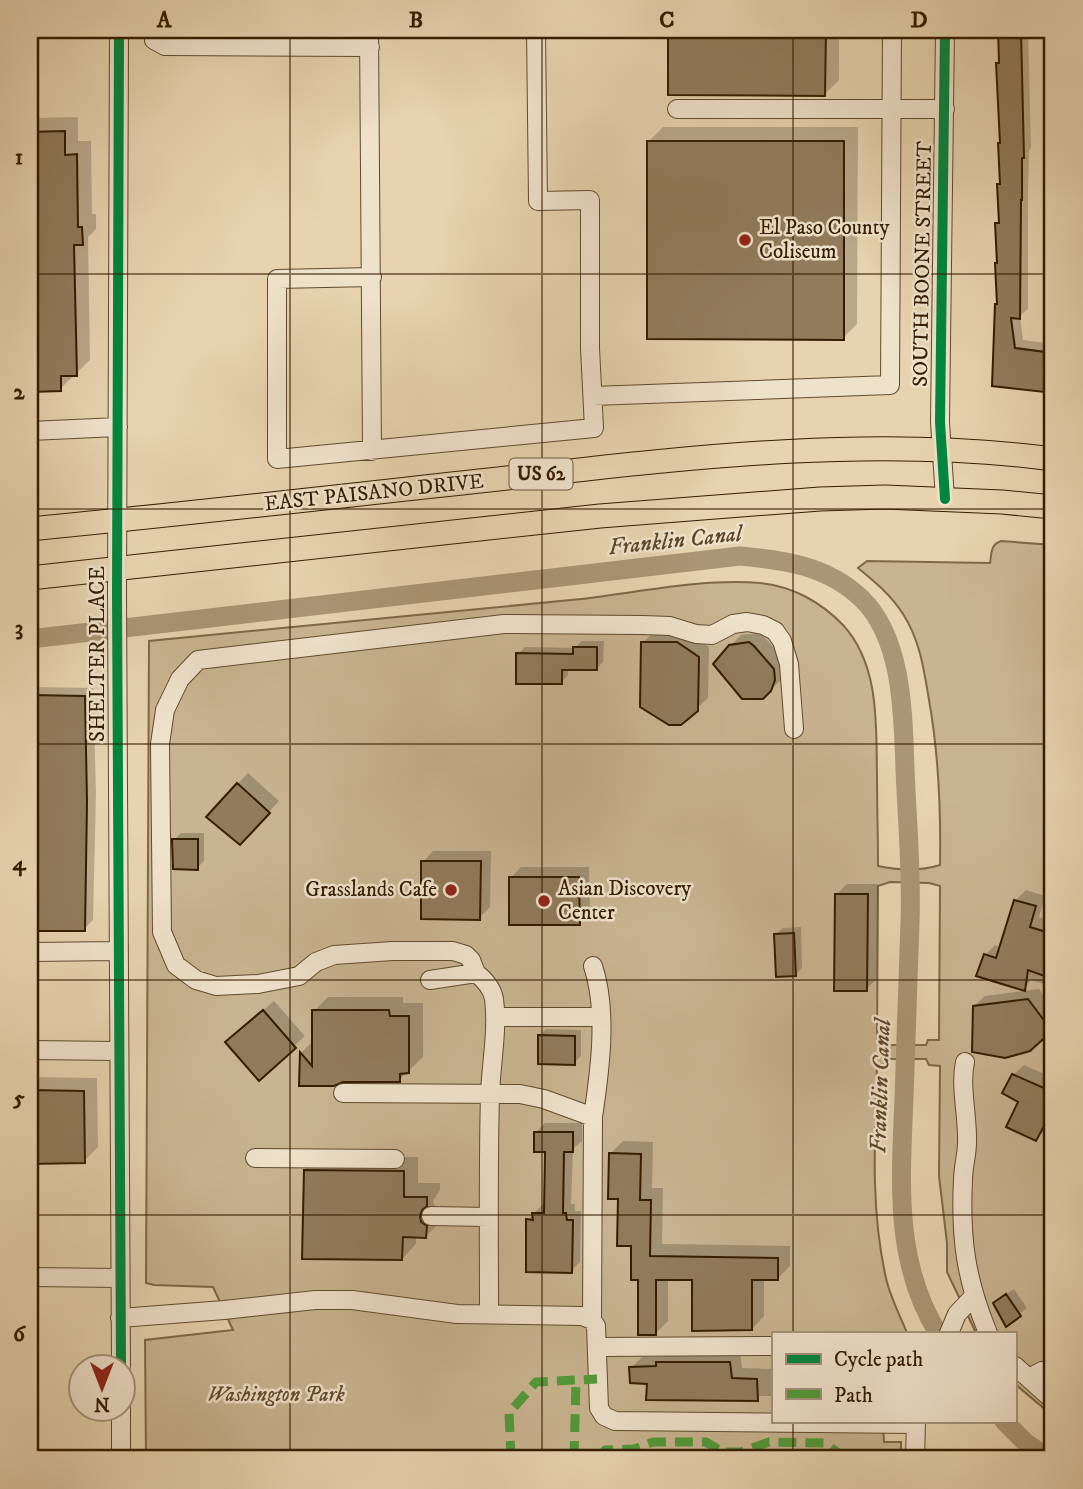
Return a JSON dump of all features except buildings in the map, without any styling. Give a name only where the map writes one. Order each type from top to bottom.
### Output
[{"type":"main road","name":"EAST PAISANO DRIVE","points":[[30,529],[704,458],[842,449],[942,450],[1053,458]]},
{"type":"main road","name":"US 62","points":[[30,578],[600,516],[820,499],[885,496],[1053,507]]},
{"type":"street","name":"SHELTER PLACE","points":[[119,30],[117,569],[121,1352]]},
{"type":"street","points":[[154,30],[154,40],[165,47],[370,38],[372,451]]},
{"type":"street","points":[[372,277],[277,279],[277,459],[594,428],[590,200],[538,201],[536,30]]},
{"type":"street","points":[[593,396],[890,385],[892,30]]},
{"type":"street","name":"SOUTH BOONE STREET","points":[[945,30],[940,422],[946,499]]},
{"type":"street","points":[[677,109],[945,109]]},
{"type":"street","points":[[30,431],[118,427]]},
{"type":"street","points":[[489,1314],[490,1093],[495,1017],[493,996],[486,981],[477,974],[466,955],[453,951],[334,955],[316,962],[299,976],[247,985],[216,986],[196,980],[176,965],[162,932],[160,744],[165,710],[180,679],[198,660],[504,624],[670,626],[696,634],[712,635],[733,624],[747,622],[775,631],[782,641],[789,664],[794,729]]},
{"type":"street","points":[[30,952],[118,951]]},
{"type":"street","points":[[593,966],[601,1002],[598,1084],[593,1117],[592,1320],[596,1326],[599,1408],[604,1416],[615,1421],[772,1422]]},
{"type":"street","points":[[430,980],[477,974]]},
{"type":"street","points":[[495,1017],[600,1017]]},
{"type":"street","points":[[30,1051],[118,1051]]},
{"type":"street","points":[[965,1062],[963,1075],[967,1140],[962,1215],[964,1255],[973,1297],[988,1332]]},
{"type":"street","points":[[343,1093],[520,1094],[544,1099],[593,1117]]},
{"type":"street","points":[[255,1158],[395,1159]]},
{"type":"street","points":[[431,1216],[488,1217]]},
{"type":"street","points":[[30,1277],[119,1278]]},
{"type":"street","points":[[949,1332],[957,1314],[973,1297]]},
{"type":"street","points":[[120,1318],[315,1300],[352,1300],[457,1314],[582,1316],[592,1320]]},
{"type":"street","points":[[597,1347],[772,1346]]},
{"type":"street","points":[[1016,1367],[1053,1400]]},
{"type":"street","points":[[1029,1378],[1042,1371],[1053,1370]]},
{"type":"street","points":[[121,1422],[121,1459]]},
{"type":"street","points":[[915,1459],[916,1422]]},
{"type":"green space","name":"Washington Park","points":[[1001,541],[1053,545],[1053,1416],[1016,1385],[1016,1332],[976,1332],[947,1272],[947,1243],[939,1176],[940,1066],[929,1065],[926,1059],[887,1059],[884,1064],[877,1065],[876,1199],[886,1278],[907,1332],[772,1332],[772,1422],[883,1422],[884,1442],[901,1442],[901,1459],[146,1459],[145,1340],[233,1330],[213,1287],[146,1283],[149,641],[571,600],[689,585],[737,582],[783,588],[816,602],[834,617],[855,641],[864,658],[876,717],[878,866],[925,868],[940,865],[940,823],[935,742],[923,666],[914,634],[903,614],[888,595],[858,568],[867,561],[990,563],[995,545]],"holes":[[[890,882],[929,883],[940,886],[939,1040],[928,1040],[926,1045],[888,1045],[885,1040],[877,1039],[878,886]]]},
{"type":"waterway","name":"Franklin Canal","points":[[30,639],[740,556],[805,567],[849,588],[876,616],[886,635],[893,656],[901,702],[910,903],[902,1158],[903,1218],[913,1277],[923,1306],[937,1332]]},
{"type":"waterway","name":"Franklin Canal","points":[[1005,1422],[1025,1442],[1050,1459]]},
{"type":"marked path","points":[[511,1459],[509,1413],[536,1382],[597,1379]]},
{"type":"marked path","points":[[574,1459],[576,1380]]},
{"type":"marked path","points":[[601,1459],[605,1450],[634,1449],[653,1442],[706,1442],[723,1452],[741,1452],[769,1442],[825,1443],[846,1459]]},
{"type":"cycle path","points":[[119,30],[117,594],[121,1352]]},
{"type":"cycle path","points":[[945,30],[940,422],[945,499]]},
{"type":"place","name":"El Paso County Coliseum","points":[[745,240]]},
{"type":"place","name":"Grasslands Cafe","points":[[451,890]]},
{"type":"place","name":"Asian Discovery Center","points":[[544,901]]}]
